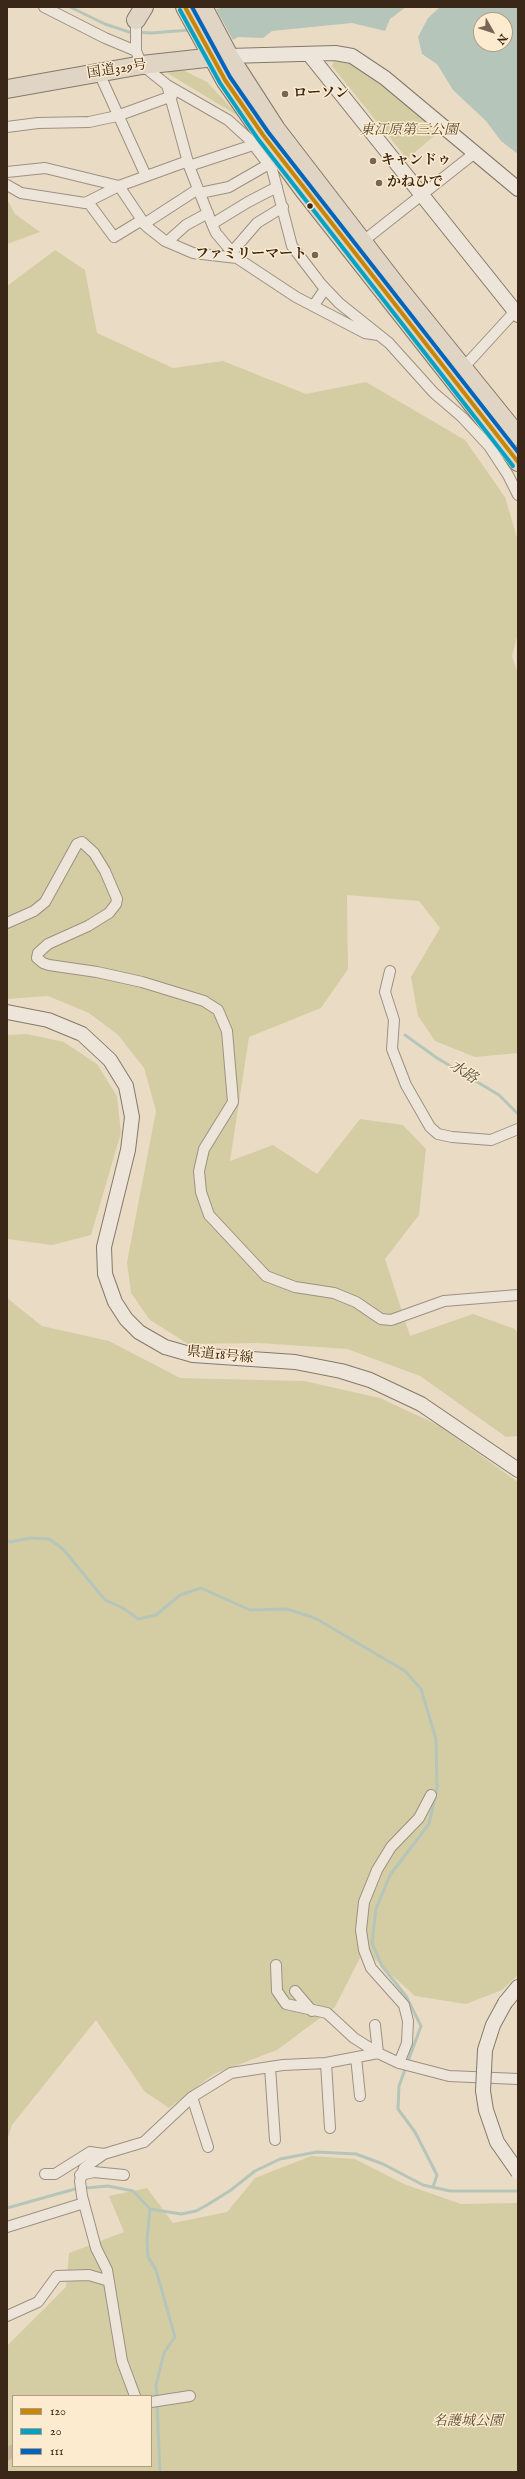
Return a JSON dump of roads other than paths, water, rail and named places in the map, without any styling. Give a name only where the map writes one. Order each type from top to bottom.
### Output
[{"type":"highway","points":[[196,10],[258,128],[303,189],[518,462]]},
{"type":"highway","name":"国道329号","points":[[7,89],[99,72],[139,58],[220,56]]},
{"type":"highway","points":[[220,56],[362,242],[518,436]]},
{"type":"main road","points":[[309,54],[517,312]]},
{"type":"main road","points":[[220,56],[309,54],[340,54],[352,56],[365,63],[476,152],[518,189]]},
{"type":"main road","name":"県道18号線","points":[[7,1012],[48,1020],[82,1034],[110,1060],[126,1086],[132,1117],[128,1150],[104,1247],[105,1274],[109,1287],[126,1319],[139,1332],[153,1341],[177,1352],[209,1357],[295,1362],[357,1376],[389,1388],[422,1404],[518,1470]]},
{"type":"main road","points":[[518,1987],[505,2003],[493,2026],[485,2050],[483,2091],[486,2110],[497,2142],[518,2172]]},
{"type":"street","points":[[44,7],[105,38],[139,58],[167,85],[228,120],[253,145],[269,164],[277,187],[292,246],[325,289],[339,304],[380,336],[434,393],[462,417],[488,446],[508,475],[518,495]]},
{"type":"street","points":[[139,11],[139,58]]},
{"type":"street","points":[[99,72],[117,116],[146,176]]},
{"type":"street","points":[[167,85],[172,96],[188,163],[212,224],[216,233],[234,255],[314,305],[365,333],[380,336]]},
{"type":"street","points":[[7,127],[38,123],[89,122],[117,116],[172,96]]},
{"type":"street","points":[[7,185],[21,193],[85,203],[119,186],[146,176],[253,145]]},
{"type":"street","points":[[362,242],[476,152]]},
{"type":"street","points":[[88,202],[114,237],[199,191],[229,187],[269,164]]},
{"type":"street","points":[[7,172],[45,168],[119,186],[143,222],[167,242],[193,253],[234,255]]},
{"type":"street","points":[[102,195],[104,182]]},
{"type":"street","points":[[212,224],[248,202],[277,187]]},
{"type":"street","points":[[234,255],[257,223],[282,207]]},
{"type":"street","points":[[167,242],[186,225],[208,213]]},
{"type":"street","points":[[314,305],[325,289]]},
{"type":"street","points":[[464,367],[517,312]]},
{"type":"street","points":[[7,923],[34,911],[45,902],[77,844],[82,842],[94,853],[105,871],[117,899],[116,904],[109,913],[88,926],[48,944],[38,953],[37,958],[43,964],[97,972],[142,982],[204,1001],[218,1010],[227,1031],[233,1102],[204,1149],[199,1171],[201,1192],[209,1215],[266,1276],[290,1286],[334,1293],[356,1302],[381,1319],[391,1320],[444,1301],[518,1295]]},
{"type":"street","points":[[390,971],[385,992],[394,1020],[392,1049],[406,1085],[430,1127],[438,1134],[452,1137],[491,1140],[518,1129]]},
{"type":"street","points":[[400,2063],[408,2043],[408,2021],[404,2005],[371,1968],[364,1950],[361,1930],[364,1902],[377,1870],[391,1847],[419,1818],[431,1795]]},
{"type":"street","points":[[276,1965],[277,1991],[286,2004],[326,2013],[354,2038],[378,2053],[400,2063],[449,2076],[518,2079]]},
{"type":"street","points":[[295,1991],[312,2011]]},
{"type":"street","points":[[375,2025],[378,2053]]},
{"type":"street","points":[[45,2174],[55,2174],[90,2152],[104,2154],[125,2149],[144,2142],[192,2097],[231,2073],[270,2066],[326,2063],[378,2053]]},
{"type":"street","points":[[356,2057],[360,2096]]},
{"type":"street","points":[[326,2063],[330,2128]]},
{"type":"street","points":[[270,2066],[276,2140]]},
{"type":"street","points":[[192,2097],[208,2147]]},
{"type":"street","points":[[104,2154],[84,2168],[80,2178],[83,2200],[96,2248],[107,2270],[122,2361],[135,2395]]},
{"type":"street","points":[[80,2178],[94,2172],[124,2175]]},
{"type":"street","points":[[7,2227],[83,2200]]},
{"type":"street","points":[[7,2316],[38,2302],[57,2276],[89,2275],[109,2281]]},
{"type":"street","points":[[152,2402],[190,2396]]},
{"type":"waterway","points":[[70,7],[105,24],[129,32],[151,33],[190,30]]},
{"type":"waterway","name":"水路","points":[[405,1035],[437,1058],[499,1095],[518,1114]]},
{"type":"waterway","points":[[7,1540],[10,1542],[30,1538],[49,1539],[63,1549],[105,1600],[123,1608],[138,1619],[156,1615],[180,1595],[201,1588],[250,1610],[287,1609],[315,1618],[405,1671],[421,1689],[436,1739],[437,1789],[429,1824],[390,1875],[376,1909],[372,1943],[382,1966],[406,1996],[421,2026],[399,2086],[398,2109],[415,2132],[437,2175],[433,2187]]},
{"type":"waterway","points":[[7,2208],[75,2189],[108,2186],[133,2191],[150,2209],[181,2214],[196,2211],[207,2205],[231,2190],[255,2171],[280,2159],[317,2152],[356,2154],[383,2164],[423,2185],[450,2191],[518,2191]]},
{"type":"waterway","points":[[150,2209],[147,2240],[148,2257],[156,2270],[175,2337],[164,2353],[156,2385],[157,2398]]},
{"type":"waterway","points":[[157,2404],[160,2472]]},
{"type":"tunnel","points":[[7,2447],[12,2456]]},
{"type":"place","name":"ローソン","points":[[285,94]]},
{"type":"place","name":"キャンドゥ","points":[[373,161]]},
{"type":"place","name":"かねひで","points":[[379,183]]},
{"type":"place","name":"ファミリーマート","points":[[315,255]]},
{"type":"park label","name":"東江原第三公園","points":[[409,131]]},
{"type":"park label","name":"名護城公園","points":[[468,2422]]}]
